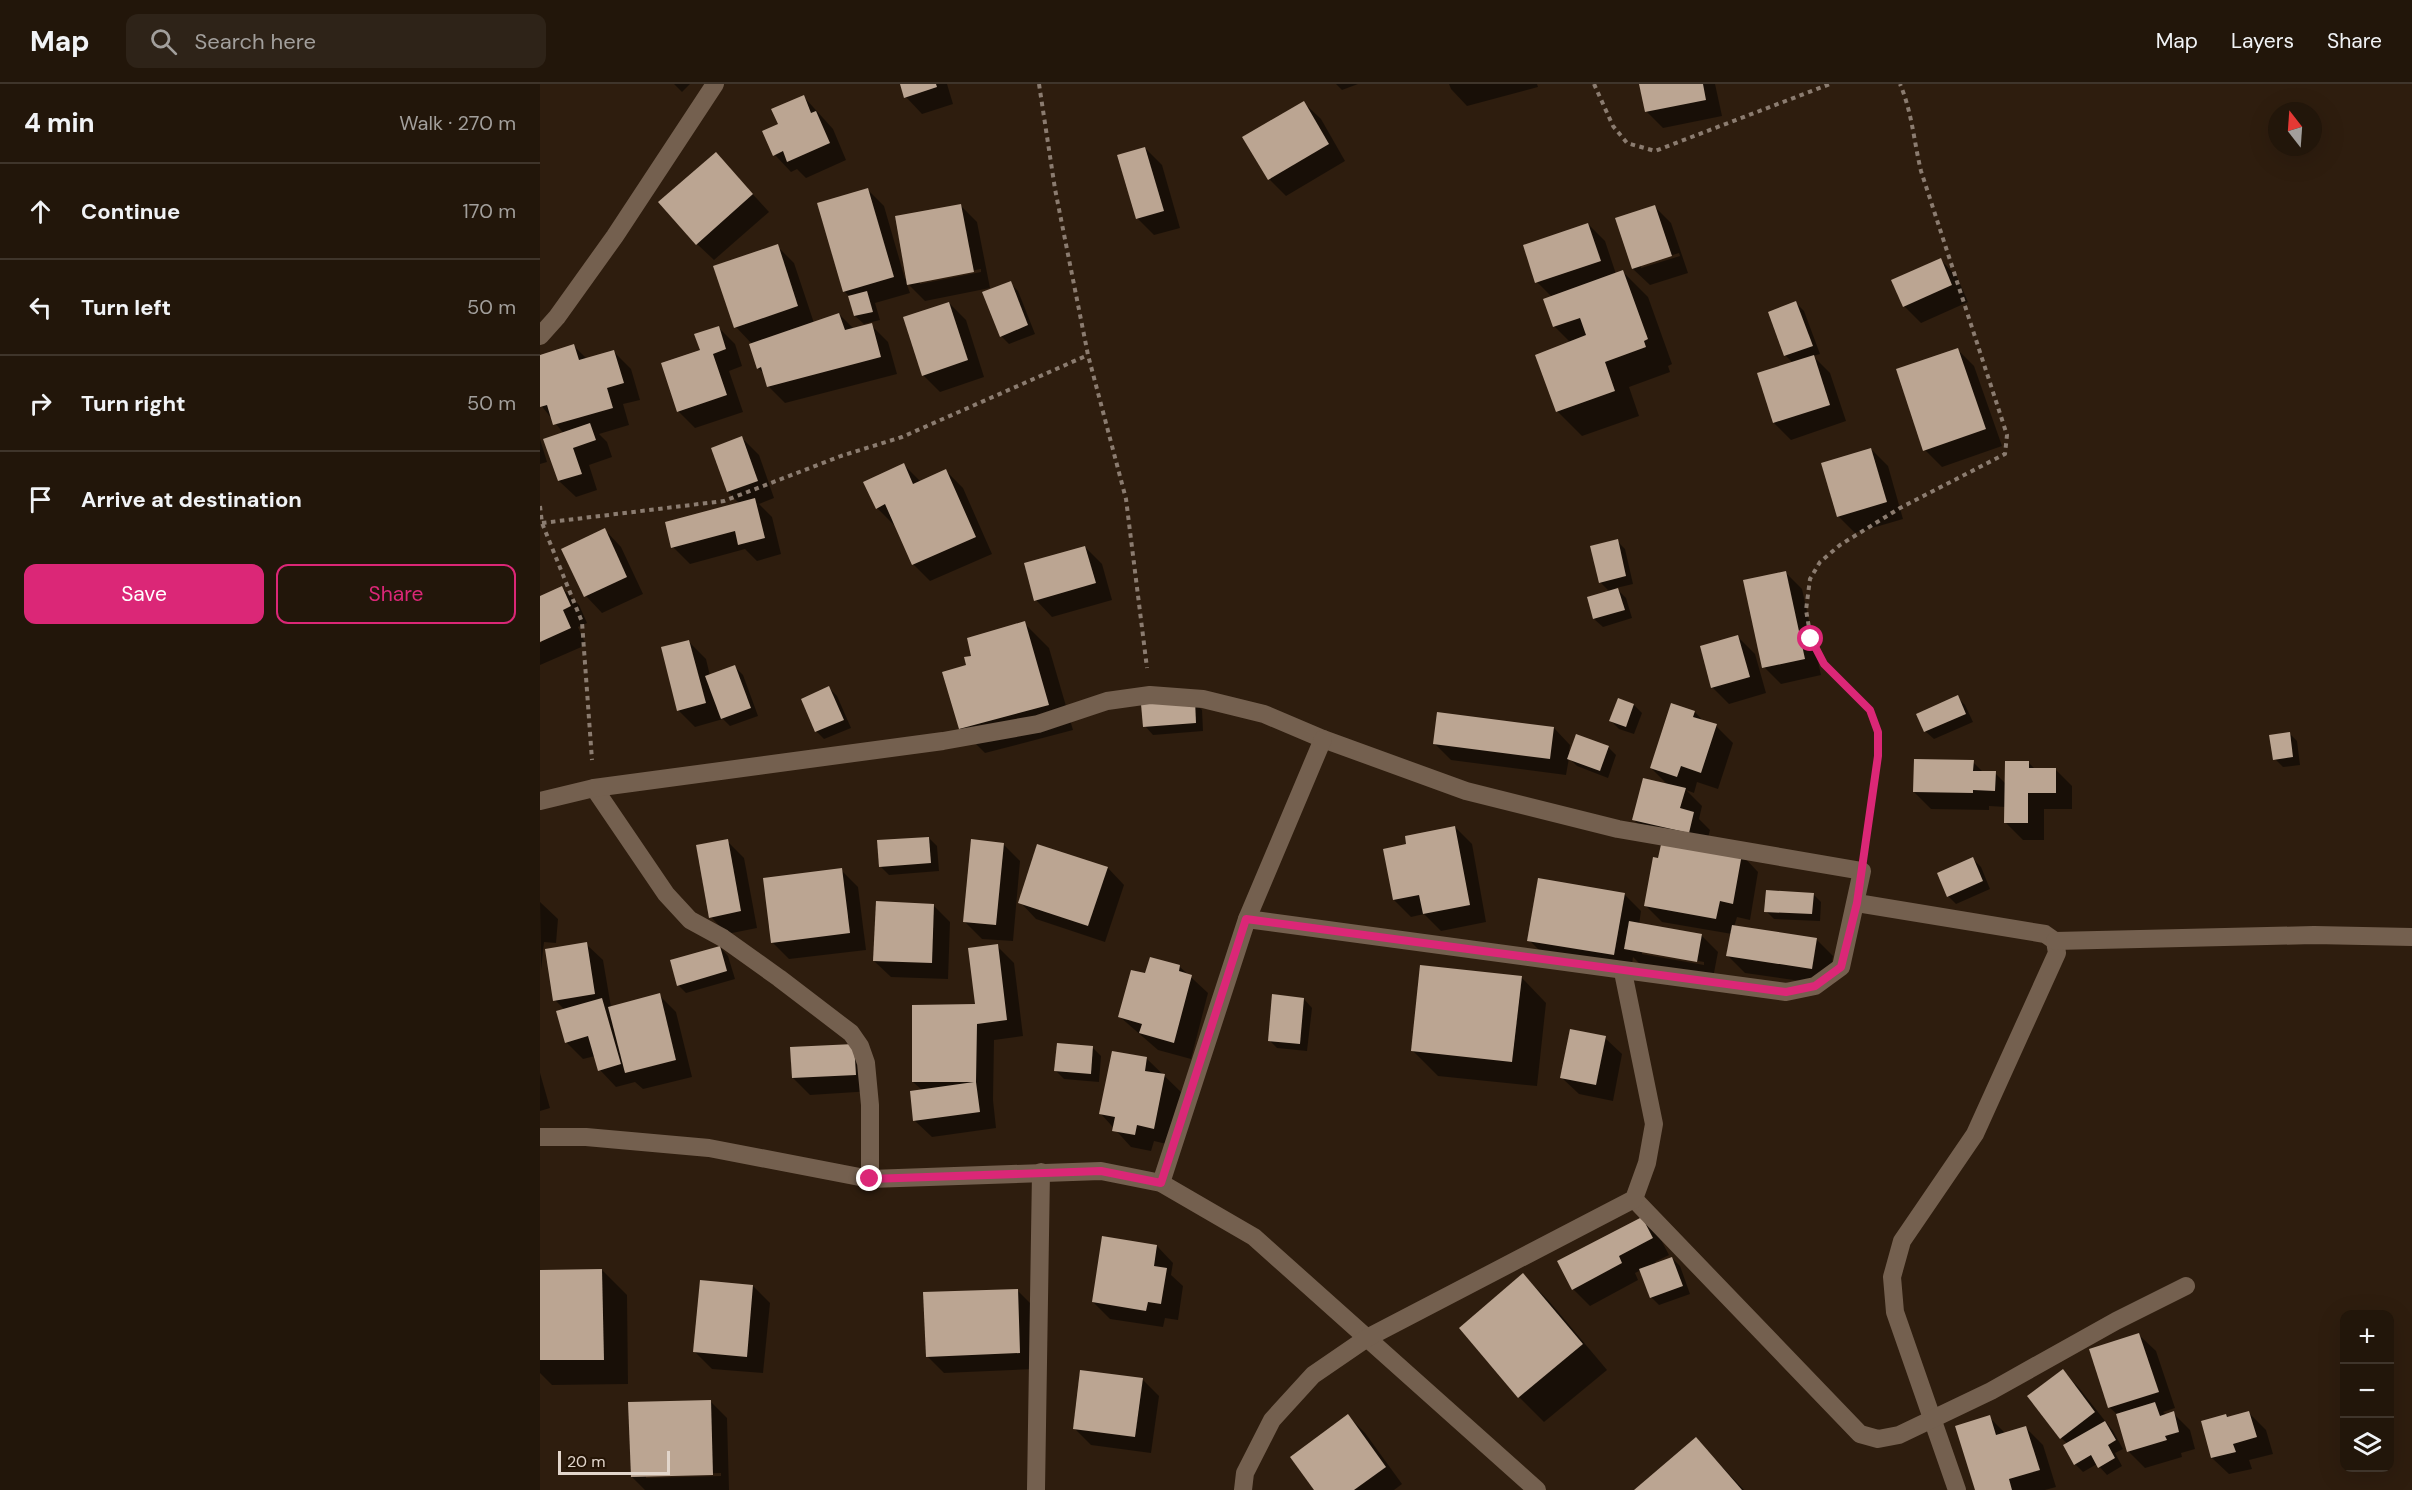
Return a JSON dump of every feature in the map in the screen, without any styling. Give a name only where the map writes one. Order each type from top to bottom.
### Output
[{"type":"street","points":[[540,336],[557,317],[615,236],[715,84]]},
{"type":"street","points":[[540,801],[594,788],[943,741],[1038,724],[1107,701],[1150,695],[1203,699],[1254,711],[1323,739],[1466,791],[1618,829],[1862,871],[1857,903],[1841,967],[1815,986],[1786,992],[1623,972],[1246,919]]},
{"type":"street","points":[[1161,1183],[1246,919],[1323,739]]},
{"type":"street","points":[[594,788],[666,894],[690,920],[723,938],[851,1033],[860,1046],[866,1063],[870,1105],[870,1179]]},
{"type":"street","points":[[1857,903],[2045,934],[2055,941],[2314,935],[2412,937]]},
{"type":"street","points":[[1957,1490],[1895,1312],[1892,1277],[1902,1241],[1975,1134],[2057,953],[2055,941]]},
{"type":"street","points":[[1243,1490],[1245,1473],[1272,1420],[1313,1375],[1367,1338],[1635,1199],[1647,1163],[1654,1124],[1623,972]]},
{"type":"street","points":[[540,1137],[586,1137],[709,1148],[870,1179],[1101,1171],[1161,1183],[1254,1237],[1537,1490]]},
{"type":"street","points":[[1036,1490],[1041,1172]]},
{"type":"street","points":[[1635,1199],[1860,1434],[1878,1439],[1899,1436],[1991,1391],[2116,1321],[2186,1286]]},
{"type":"path","points":[[1039,84],[1055,189],[1088,355],[1126,498],[1150,695]]},
{"type":"path","points":[[1594,84],[1613,126],[1627,144],[1655,151],[1830,84]]},
{"type":"path","points":[[1862,871],[1878,756],[1878,732],[1870,710],[1824,664],[1811,639],[1806,610],[1810,579],[1820,562],[1840,545],[1900,508],[2005,454],[2007,435],[1921,171],[1912,119],[1900,84]]},
{"type":"path","points":[[542,523],[724,501],[841,456],[902,437],[1088,355]]},
{"type":"path","points":[[540,506],[542,523],[582,622],[594,788]]},
{"type":"building","points":[[900,84],[936,84],[937,87],[904,98]]},
{"type":"building","points":[[1639,84],[1703,84],[1706,100],[1645,112]]},
{"type":"building","points":[[804,95],[811,113],[816,111],[830,143],[787,162],[783,151],[773,156],[762,131],[778,124],[771,109]]},
{"type":"building","points":[[1304,101],[1329,144],[1268,180],[1242,137]]},
{"type":"building","points":[[1145,147],[1164,211],[1136,219],[1117,155]]},
{"type":"building","points":[[716,152],[753,194],[696,245],[658,202]]},
{"type":"building","points":[[868,188],[894,277],[843,292],[817,203]]},
{"type":"building","points":[[961,204],[974,272],[907,285],[895,216]]},
{"type":"building","points":[[1655,205],[1672,256],[1632,269],[1615,218]]},
{"type":"building","points":[[1588,223],[1601,261],[1535,283],[1523,245]]},
{"type":"building","points":[[778,244],[798,306],[734,328],[713,266]]},
{"type":"building","points":[[1941,258],[1952,285],[1903,307],[1891,280]]},
{"type":"building","points":[[1623,270],[1648,339],[1644,341],[1646,347],[1605,362],[1615,391],[1556,412],[1535,355],[1586,335],[1580,318],[1553,327],[1543,299]]},
{"type":"building","points":[[1011,281],[1028,325],[1000,337],[982,292]]},
{"type":"building","points":[[867,291],[873,312],[854,316],[848,296]]},
{"type":"building","points":[[1796,301],[1813,346],[1784,356],[1768,312]]},
{"type":"building","points":[[949,302],[968,360],[922,376],[903,317]]},
{"type":"building","points":[[839,313],[845,330],[872,323],[881,357],[767,387],[761,367],[757,369],[749,344]]},
{"type":"building","points":[[719,326],[726,349],[713,354],[727,395],[677,412],[661,363],[700,350],[694,334]]},
{"type":"building","points":[[574,344],[579,360],[614,350],[624,383],[607,388],[613,408],[553,425],[547,405],[540,407],[540,355]]},
{"type":"building","points":[[1958,348],[1986,429],[1923,451],[1896,369]]},
{"type":"building","points":[[1814,355],[1830,405],[1773,423],[1757,373]]},
{"type":"building","points":[[590,423],[596,440],[573,448],[582,474],[558,481],[543,439]]},
{"type":"building","points":[[742,436],[758,481],[727,492],[711,448]]},
{"type":"building","points":[[1871,448],[1887,502],[1837,517],[1821,463]]},
{"type":"building","points":[[904,463],[913,484],[946,469],[976,537],[912,565],[885,504],[876,509],[863,482]]},
{"type":"building","points":[[755,498],[765,538],[738,545],[735,531],[671,548],[665,522]]},
{"type":"building","points":[[605,528],[627,577],[584,597],[561,549]]},
{"type":"building","points":[[1618,539],[1626,576],[1599,583],[1590,546]]},
{"type":"building","points":[[1085,546],[1096,583],[1034,601],[1024,563]]},
{"type":"building","points":[[1786,571],[1805,659],[1762,668],[1743,580]]},
{"type":"building","points":[[562,586],[571,606],[563,610],[571,628],[540,642],[540,596]]},
{"type":"building","points":[[1618,588],[1625,610],[1593,619],[1587,597]]},
{"type":"building","points":[[1025,621],[1049,705],[959,729],[942,672],[966,665],[964,657],[971,656],[967,638]]},
{"type":"building","points":[[1738,635],[1750,677],[1711,688],[1700,646]]},
{"type":"building","points":[[689,640],[706,703],[677,711],[661,647]]},
{"type":"building","points":[[735,665],[751,708],[721,719],[705,676]]},
{"type":"building","points":[[829,686],[844,720],[815,732],[801,699]]},
{"type":"building","points":[[1958,695],[1966,714],[1924,732],[1916,714]]},
{"type":"building","points":[[1618,698],[1634,704],[1626,727],[1609,721]]},
{"type":"building","points":[[1195,700],[1196,723],[1143,727],[1141,704]]},
{"type":"building","points":[[1671,703],[1695,711],[1693,717],[1717,724],[1701,773],[1681,766],[1677,777],[1650,768]]},
{"type":"building","points":[[1437,712],[1554,727],[1550,759],[1433,744]]},
{"type":"building","points":[[2290,732],[2293,757],[2273,760],[2269,735]]},
{"type":"building","points":[[1576,734],[1609,746],[1600,771],[1567,759]]},
{"type":"building","points":[[1914,759],[1974,760],[1973,771],[1996,771],[1995,791],[1913,792]]},
{"type":"building","points":[[2005,761],[2029,761],[2029,768],[2056,768],[2056,793],[2028,793],[2028,823],[2004,823]]},
{"type":"building","points":[[1643,778],[1686,788],[1680,808],[1694,812],[1689,833],[1632,820]]},
{"type":"building","points":[[1455,826],[1470,905],[1423,914],[1419,895],[1393,900],[1383,849],[1406,844],[1405,836]]},
{"type":"building","points":[[929,837],[931,863],[879,867],[877,840]]},
{"type":"building","points":[[728,839],[741,911],[709,918],[696,845]]},
{"type":"building","points":[[971,839],[1004,843],[996,925],[963,922]]},
{"type":"building","points":[[1662,840],[1742,854],[1733,904],[1720,901],[1716,919],[1644,906],[1653,857],[1658,858]]},
{"type":"building","points":[[1037,844],[1108,867],[1088,926],[1018,903]]},
{"type":"building","points":[[1973,857],[1983,881],[1947,897],[1937,873]]},
{"type":"building","points":[[842,868],[850,933],[771,943],[763,878]]},
{"type":"building","points":[[1538,878],[1625,893],[1614,955],[1527,941]]},
{"type":"building","points":[[1766,890],[1814,893],[1812,914],[1764,912]]},
{"type":"building","points":[[876,901],[934,904],[932,963],[873,961]]},
{"type":"building","points":[[1629,921],[1702,934],[1697,962],[1624,949]]},
{"type":"building","points":[[1732,925],[1817,938],[1812,969],[1726,956]]},
{"type":"building","points":[[587,942],[595,994],[553,1001],[545,949]]},
{"type":"building","points":[[998,944],[1007,1020],[977,1024],[976,1082],[980,1112],[913,1121],[910,1091],[974,1082],[912,1082],[912,1005],[975,1004],[968,948]]},
{"type":"building","points":[[720,946],[727,971],[677,986],[670,960]]},
{"type":"building","points":[[1150,957],[1180,965],[1179,971],[1192,975],[1174,1043],[1139,1033],[1142,1024],[1118,1017],[1131,970],[1145,973]]},
{"type":"building","points":[[1420,965],[1522,976],[1512,1062],[1411,1051]]},
{"type":"building","points":[[660,993],[676,1060],[625,1073],[608,1007]]},
{"type":"building","points":[[1272,994],[1304,998],[1300,1044],[1268,1041]]},
{"type":"building","points":[[602,998],[621,1064],[598,1071],[588,1036],[565,1043],[556,1011]]},
{"type":"building","points":[[1570,1029],[1606,1036],[1596,1085],[1560,1078]]},
{"type":"building","points":[[1057,1043],[1093,1046],[1091,1074],[1054,1071]]},
{"type":"building","points":[[854,1044],[856,1075],[792,1078],[790,1047]]},
{"type":"building","points":[[1112,1051],[1147,1057],[1145,1071],[1165,1074],[1154,1129],[1137,1125],[1135,1135],[1112,1131],[1115,1117],[1099,1114]]},
{"type":"building","points":[[1642,1217],[1653,1238],[1619,1256],[1622,1263],[1572,1290],[1557,1261]]},
{"type":"building","points":[[1102,1236],[1157,1245],[1154,1266],[1167,1268],[1161,1304],[1148,1302],[1146,1311],[1092,1302]]},
{"type":"building","points":[[1672,1257],[1683,1286],[1650,1298],[1639,1269]]},
{"type":"building","points":[[602,1269],[604,1360],[540,1360],[540,1270]]},
{"type":"building","points":[[1523,1273],[1583,1344],[1518,1398],[1459,1328]]},
{"type":"building","points":[[700,1280],[753,1285],[747,1357],[693,1352]]},
{"type":"building","points":[[1018,1289],[1020,1353],[926,1357],[923,1292]]},
{"type":"building","points":[[2139,1333],[2159,1392],[2108,1408],[2089,1349]]},
{"type":"building","points":[[2063,1369],[2095,1412],[2060,1439],[2027,1396]]},
{"type":"building","points":[[1080,1370],[1143,1378],[1135,1437],[1073,1429]]},
{"type":"building","points":[[711,1400],[713,1475],[631,1477],[628,1402]]},
{"type":"building","points":[[2155,1402],[2160,1416],[2174,1411],[2179,1432],[2165,1436],[2167,1440],[2127,1452],[2116,1414]]},
{"type":"building","points":[[2249,1411],[2257,1437],[2233,1444],[2236,1452],[2211,1458],[2201,1421]]},
{"type":"building","points":[[1348,1414],[1386,1467],[1354,1490],[1314,1490],[1290,1457]]},
{"type":"building","points":[[1990,1415],[1996,1435],[2026,1426],[2040,1470],[2009,1479],[2012,1490],[1975,1490],[1955,1426]]},
{"type":"building","points":[[2105,1421],[2116,1440],[2108,1445],[2115,1458],[2098,1468],[2091,1455],[2074,1465],[2063,1445]]},
{"type":"building","points":[[1696,1437],[1742,1490],[1634,1490]]},
{"type":"route","points":[[870,1179],[1101,1171],[1161,1183],[1246,919],[1623,972],[1786,992],[1815,986],[1841,967],[1857,903],[1878,756],[1878,732],[1870,710],[1824,664],[1811,639]]}]
